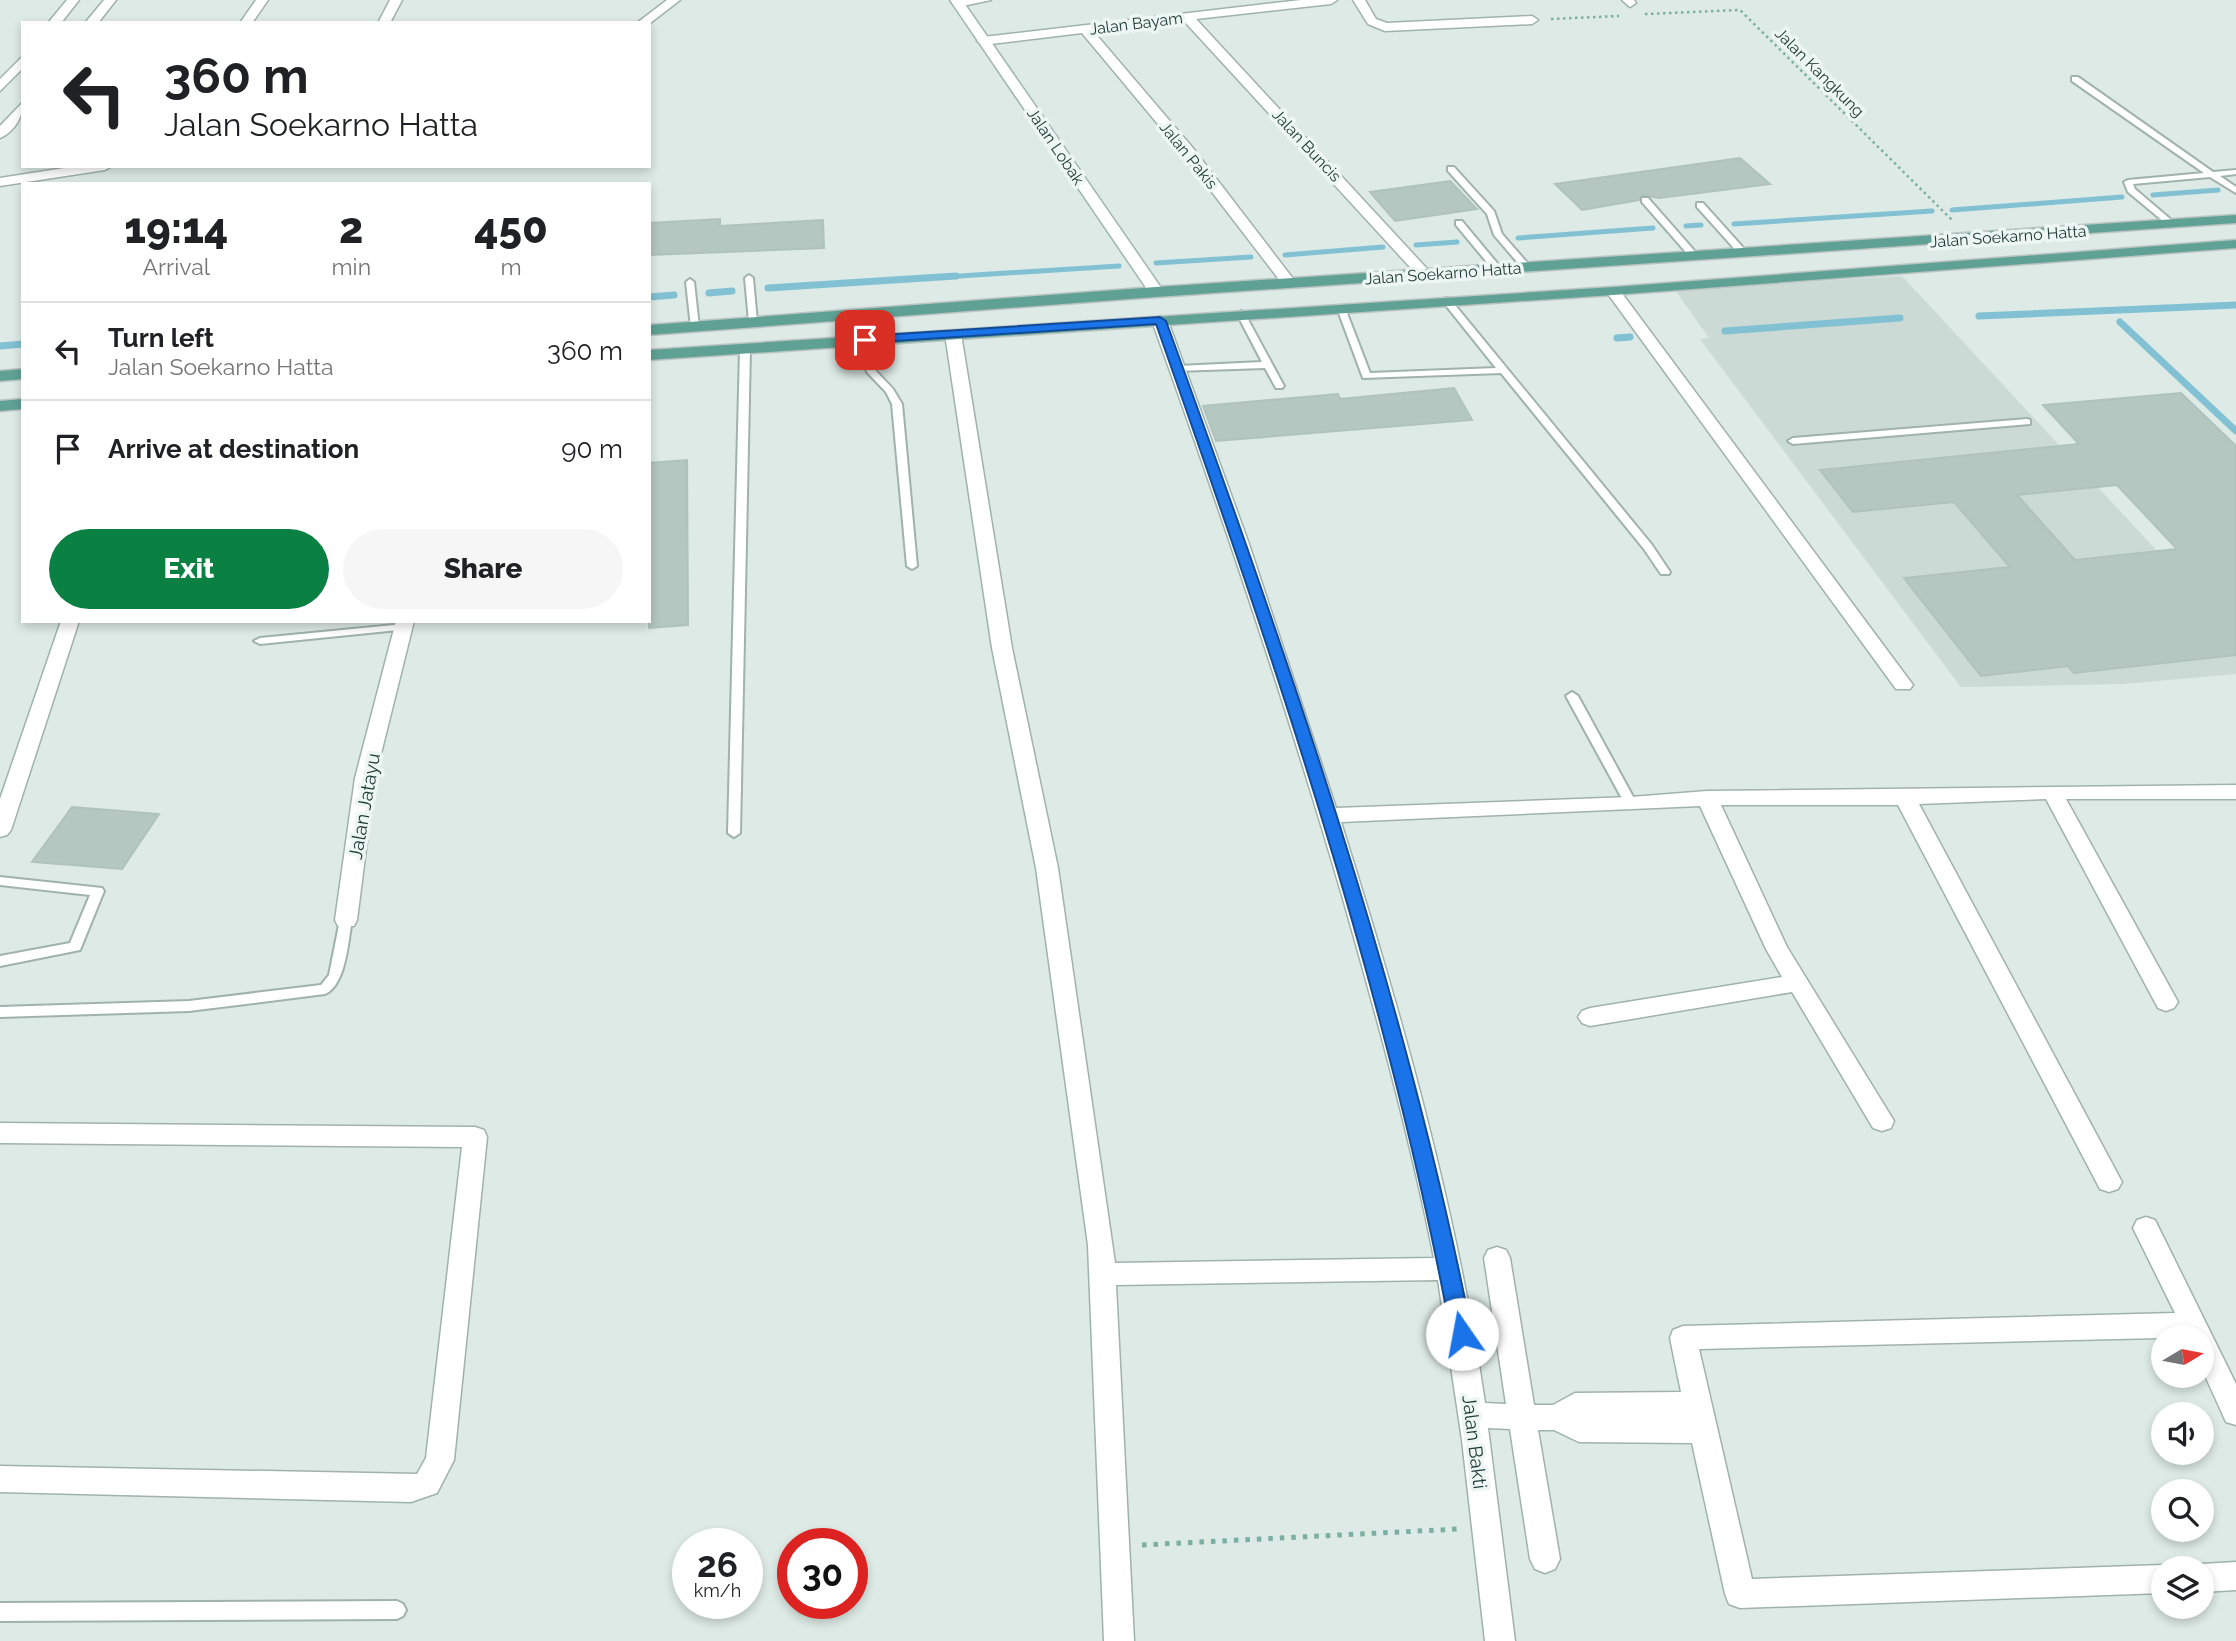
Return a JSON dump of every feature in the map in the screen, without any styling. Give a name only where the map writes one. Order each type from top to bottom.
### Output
[{"type":"main road","name":"Jalan Soekarno Hatta","points":[[651,330],[1156,292],[2236,219]]},
{"type":"main road","name":"Jalan Soekarno Hatta","points":[[651,355],[1614,291],[2236,244]]},
{"type":"main road","points":[[0,376],[21,374]]},
{"type":"main road","points":[[0,405],[21,404]]},
{"type":"street","points":[[56,21],[73,0]]},
{"type":"street","points":[[94,21],[110,0]]},
{"type":"street","points":[[247,21],[262,0]]},
{"type":"street","points":[[385,21],[396,0]]},
{"type":"street","points":[[646,21],[674,0]]},
{"type":"street","points":[[957,2],[985,0]]},
{"type":"street","name":"Jalan Bayam","points":[[984,41],[1331,0]]},
{"type":"street","points":[[1359,0],[1376,24],[1392,28],[1532,20]]},
{"type":"street","name":"Jalan Lobak","points":[[957,2],[1156,292]]},
{"type":"street","name":"Jalan Buncis","points":[[1187,17],[1425,275]]},
{"type":"street","name":"Jalan Pakis","points":[[1086,30],[1187,150],[1289,283]]},
{"type":"street","points":[[0,87],[21,62]]},
{"type":"street","points":[[0,134],[21,108]]},
{"type":"street","points":[[0,182],[92,168]]},
{"type":"street","points":[[1614,291],[1903,685]]},
{"type":"street","name":"Jalan Bakti","points":[[1160,321],[1329,815],[1404,1071],[1462,1334],[1500,1641]]},
{"type":"street","points":[[953,334],[1002,648],[1047,867],[1103,1274],[1119,1641]]},
{"type":"street","points":[[0,830],[69,623]]},
{"type":"street","name":"Jalan Jatayu","points":[[346,920],[365,778],[405,624]]},
{"type":"street","points":[[1329,815],[1630,804],[1707,798],[1905,798],[2052,792],[2236,792]]},
{"type":"street","points":[[2052,792],[2166,1002]]},
{"type":"street","points":[[1707,798],[1777,949],[1882,1121]]},
{"type":"street","points":[[1905,798],[2109,1182]]},
{"type":"street","points":[[1590,1017],[1798,983]]},
{"type":"street","points":[[0,1133],[475,1137],[440,1460],[427,1484],[411,1489],[0,1479]]},
{"type":"street","points":[[2146,1227],[2194,1325]]},
{"type":"street","points":[[1497,1258],[1545,1559]]},
{"type":"street","points":[[1103,1274],[1448,1269]]},
{"type":"street","points":[[2151,1334],[1683,1338],[1740,1594],[2151,1579]]},
{"type":"street","points":[[2214,1367],[2236,1413]]},
{"type":"street","points":[[1472,1415],[1557,1418],[1579,1429],[1700,1417]]},
{"type":"street","points":[[2214,1577],[2236,1576]]},
{"type":"lane","points":[[2075,79],[2236,191]]},
{"type":"lane","points":[[1451,169],[1491,213],[1494,219],[1493,228],[1527,268]]},
{"type":"lane","points":[[2172,224],[2131,190],[2128,182],[2236,172]]},
{"type":"lane","points":[[1645,200],[1695,257]]},
{"type":"lane","points":[[1700,205],[1744,254]]},
{"type":"lane","points":[[1460,223],[1498,270]]},
{"type":"lane","points":[[749,278],[753,322]]},
{"type":"lane","points":[[690,282],[695,327]]},
{"type":"lane","points":[[1447,301],[1665,572]]},
{"type":"lane","points":[[1341,308],[1366,376],[1503,370]]},
{"type":"lane","points":[[1241,314],[1279,386]]},
{"type":"lane","points":[[865,340],[872,372],[890,391],[897,404],[912,566]]},
{"type":"lane","points":[[734,833],[745,349]]},
{"type":"lane","points":[[1178,369],[1268,365]]},
{"type":"lane","points":[[1793,441],[2027,422]]},
{"type":"lane","points":[[260,641],[405,624]]},
{"type":"lane","points":[[1572,696],[1630,804]]},
{"type":"lane","points":[[0,881],[98,891],[75,947],[0,961]]},
{"type":"lane","name":"Jalan Jatayu","points":[[0,1012],[189,1006],[325,989],[335,976],[346,920]]},
{"type":"lane","points":[[0,1612],[397,1610]]},
{"type":"path","points":[[1532,20],[1629,6]]},
{"type":"path","name":"Jalan Kangkung","points":[[1643,15],[1740,10],[1971,239]]},
{"type":"path","points":[[1113,1547],[1486,1528]]},
{"type":"shaded area","points":[[1902,276],[2236,636],[2236,674],[2123,684],[1961,687],[1700,339],[1709,338],[1675,290]]},
{"type":"building","points":[[1740,158],[1770,184],[1659,198],[1642,195],[1639,200],[1582,210],[1555,184]]},
{"type":"building","points":[[1450,181],[1477,209],[1395,221],[1370,192]]},
{"type":"building","points":[[720,219],[720,226],[823,220],[824,248],[651,255],[651,223]]},
{"type":"building","points":[[1454,388],[1472,420],[1216,441],[1203,406],[1338,394],[1340,399]]},
{"type":"building","points":[[2181,393],[2236,446],[2236,655],[2074,673],[2068,666],[1981,676],[1904,578],[2010,567],[1954,502],[1853,512],[1820,470],[2079,444],[2043,405]],"holes":[[[2117,485],[2177,549],[2075,560],[2017,495]]]},
{"type":"building","points":[[687,460],[688,625],[649,628],[651,463]]},
{"type":"building","points":[[72,807],[159,814],[122,869],[32,862]]},
{"type":"waterway","points":[[2153,195],[2218,190]]},
{"type":"waterway","points":[[1952,210],[2122,197]]},
{"type":"waterway","points":[[1734,224],[1932,211]]},
{"type":"waterway","points":[[1686,226],[1701,225]]},
{"type":"waterway","points":[[1518,238],[1653,228]]},
{"type":"waterway","points":[[1416,245],[1457,242]]},
{"type":"waterway","points":[[1285,255],[1383,247]]},
{"type":"waterway","points":[[1156,263],[1251,257]]},
{"type":"waterway","points":[[928,278],[1119,266]]},
{"type":"waterway","points":[[768,288],[956,276]]},
{"type":"waterway","points":[[709,293],[732,291]]},
{"type":"waterway","points":[[651,297],[674,295]]},
{"type":"waterway","points":[[1979,316],[2236,305]]},
{"type":"waterway","points":[[1725,331],[1900,318]]},
{"type":"waterway","points":[[2120,322],[2236,431]]},
{"type":"waterway","points":[[1617,338],[1630,337]]},
{"type":"waterway","points":[[0,346],[21,344]]},
{"type":"route","points":[[865,340],[1160,321],[1236,531],[1329,815],[1404,1071],[1444,1242],[1462,1334]]}]
